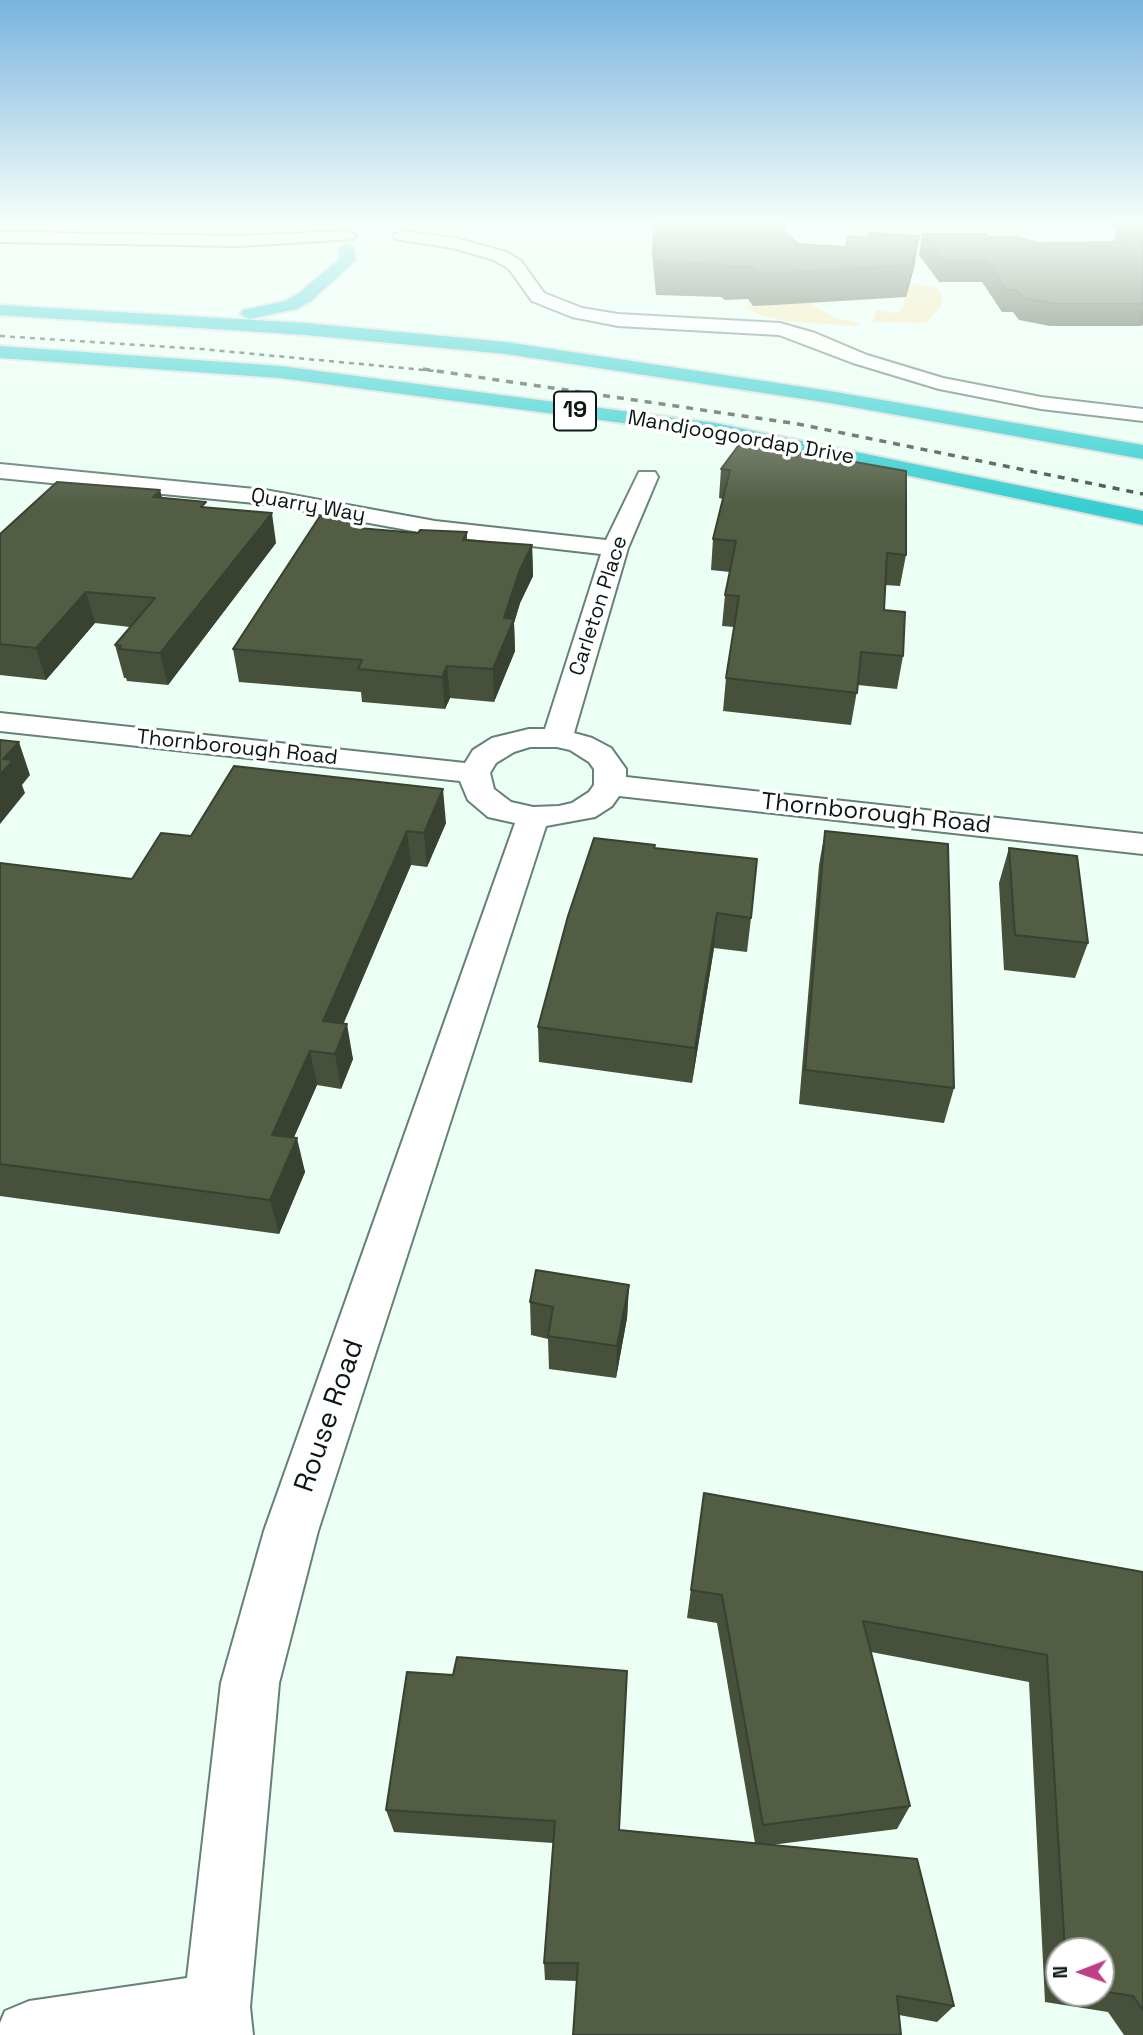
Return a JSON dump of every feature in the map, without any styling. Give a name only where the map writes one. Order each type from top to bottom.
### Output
[{"type":"highway","name":"19","points":[[100,315],[306,329],[506,348],[830,397],[1143,452]]},
{"type":"highway","points":[[121,316],[240,315]]},
{"type":"highway","points":[[299,315],[306,329]]},
{"type":"highway","name":"Mandjoogoordap Drive","points":[[0,352],[280,372],[715,429],[1143,518]]},
{"type":"street","points":[[590,315],[618,320],[780,329],[808,337],[860,359],[939,383],[1057,406],[1143,415]]},
{"type":"street","name":"Quarry Way","points":[[0,471],[265,497],[435,528],[615,548]]},
{"type":"street","name":"Carleton Place","points":[[557,738],[615,548],[647,477]]},
{"type":"street","name":"Thornborough Road","points":[[0,722],[474,773]]},
{"type":"street","points":[[529,738],[557,738],[581,744],[600,755],[610,769],[610,785],[600,799],[583,810],[559,816],[533,817],[500,810],[479,793],[474,773],[484,757],[503,745],[529,738]]},
{"type":"street","name":"Thornborough Road","points":[[610,785],[1143,844]]},
{"type":"street","name":"Rouse Road","points":[[218,2021],[250,1683],[291,1531],[533,817]]},
{"type":"street","points":[[29,2035],[218,2021]]},
{"type":"shaded area","points":[[761,315],[831,315],[858,323],[857,326],[784,321]]},
{"type":"shaded area","points":[[875,315],[933,315],[926,323],[873,322]]},
{"type":"building","points":[[741,442],[906,471],[906,555],[887,553],[884,610],[905,612],[903,656],[861,652],[857,693],[726,678],[739,596],[725,595],[736,541],[713,539],[730,470],[721,469]]},
{"type":"building","points":[[57,482],[160,490],[153,497],[206,502],[201,507],[272,513],[160,653],[119,649],[121,646],[115,645],[155,598],[86,592],[36,648],[0,644],[0,534]]},
{"type":"building","points":[[320,516],[362,519],[358,528],[418,533],[420,530],[467,532],[463,540],[532,545],[519,572],[504,618],[514,619],[493,669],[447,666],[442,677],[358,669],[362,660],[233,649]]},
{"type":"building","points":[[0,740],[19,742],[3,759],[13,760],[0,775]]},
{"type":"building","points":[[234,766],[443,789],[424,833],[407,831],[323,1021],[347,1024],[335,1054],[310,1051],[272,1135],[297,1138],[270,1200],[0,1164],[0,863],[132,879],[161,833],[191,836]]},
{"type":"building","points":[[825,831],[948,844],[954,1088],[805,1070]]},
{"type":"building","points":[[594,838],[655,845],[654,848],[757,859],[751,918],[717,913],[695,1048],[538,1027],[568,916]]},
{"type":"building","points":[[1009,848],[1077,856],[1088,943],[1015,935]]},
{"type":"building","points":[[536,1270],[629,1285],[617,1346],[548,1336],[553,1307],[530,1302]]},
{"type":"building","points":[[704,1493],[1143,1572],[1143,2010],[1133,1996],[1115,1993],[1115,1937],[1064,1937],[1047,1655],[863,1621],[910,1806],[763,1825],[722,1595],[691,1590]]},
{"type":"building","points":[[457,1657],[627,1671],[619,1830],[917,1859],[954,2006],[897,1996],[901,2035],[573,2035],[578,1963],[544,1963],[555,1821],[386,1810],[407,1672],[453,1675]]},
{"type":"railway","points":[[0,336],[201,349],[435,371]]},
{"type":"railway","points":[[423,369],[798,424],[1143,494]]}]
